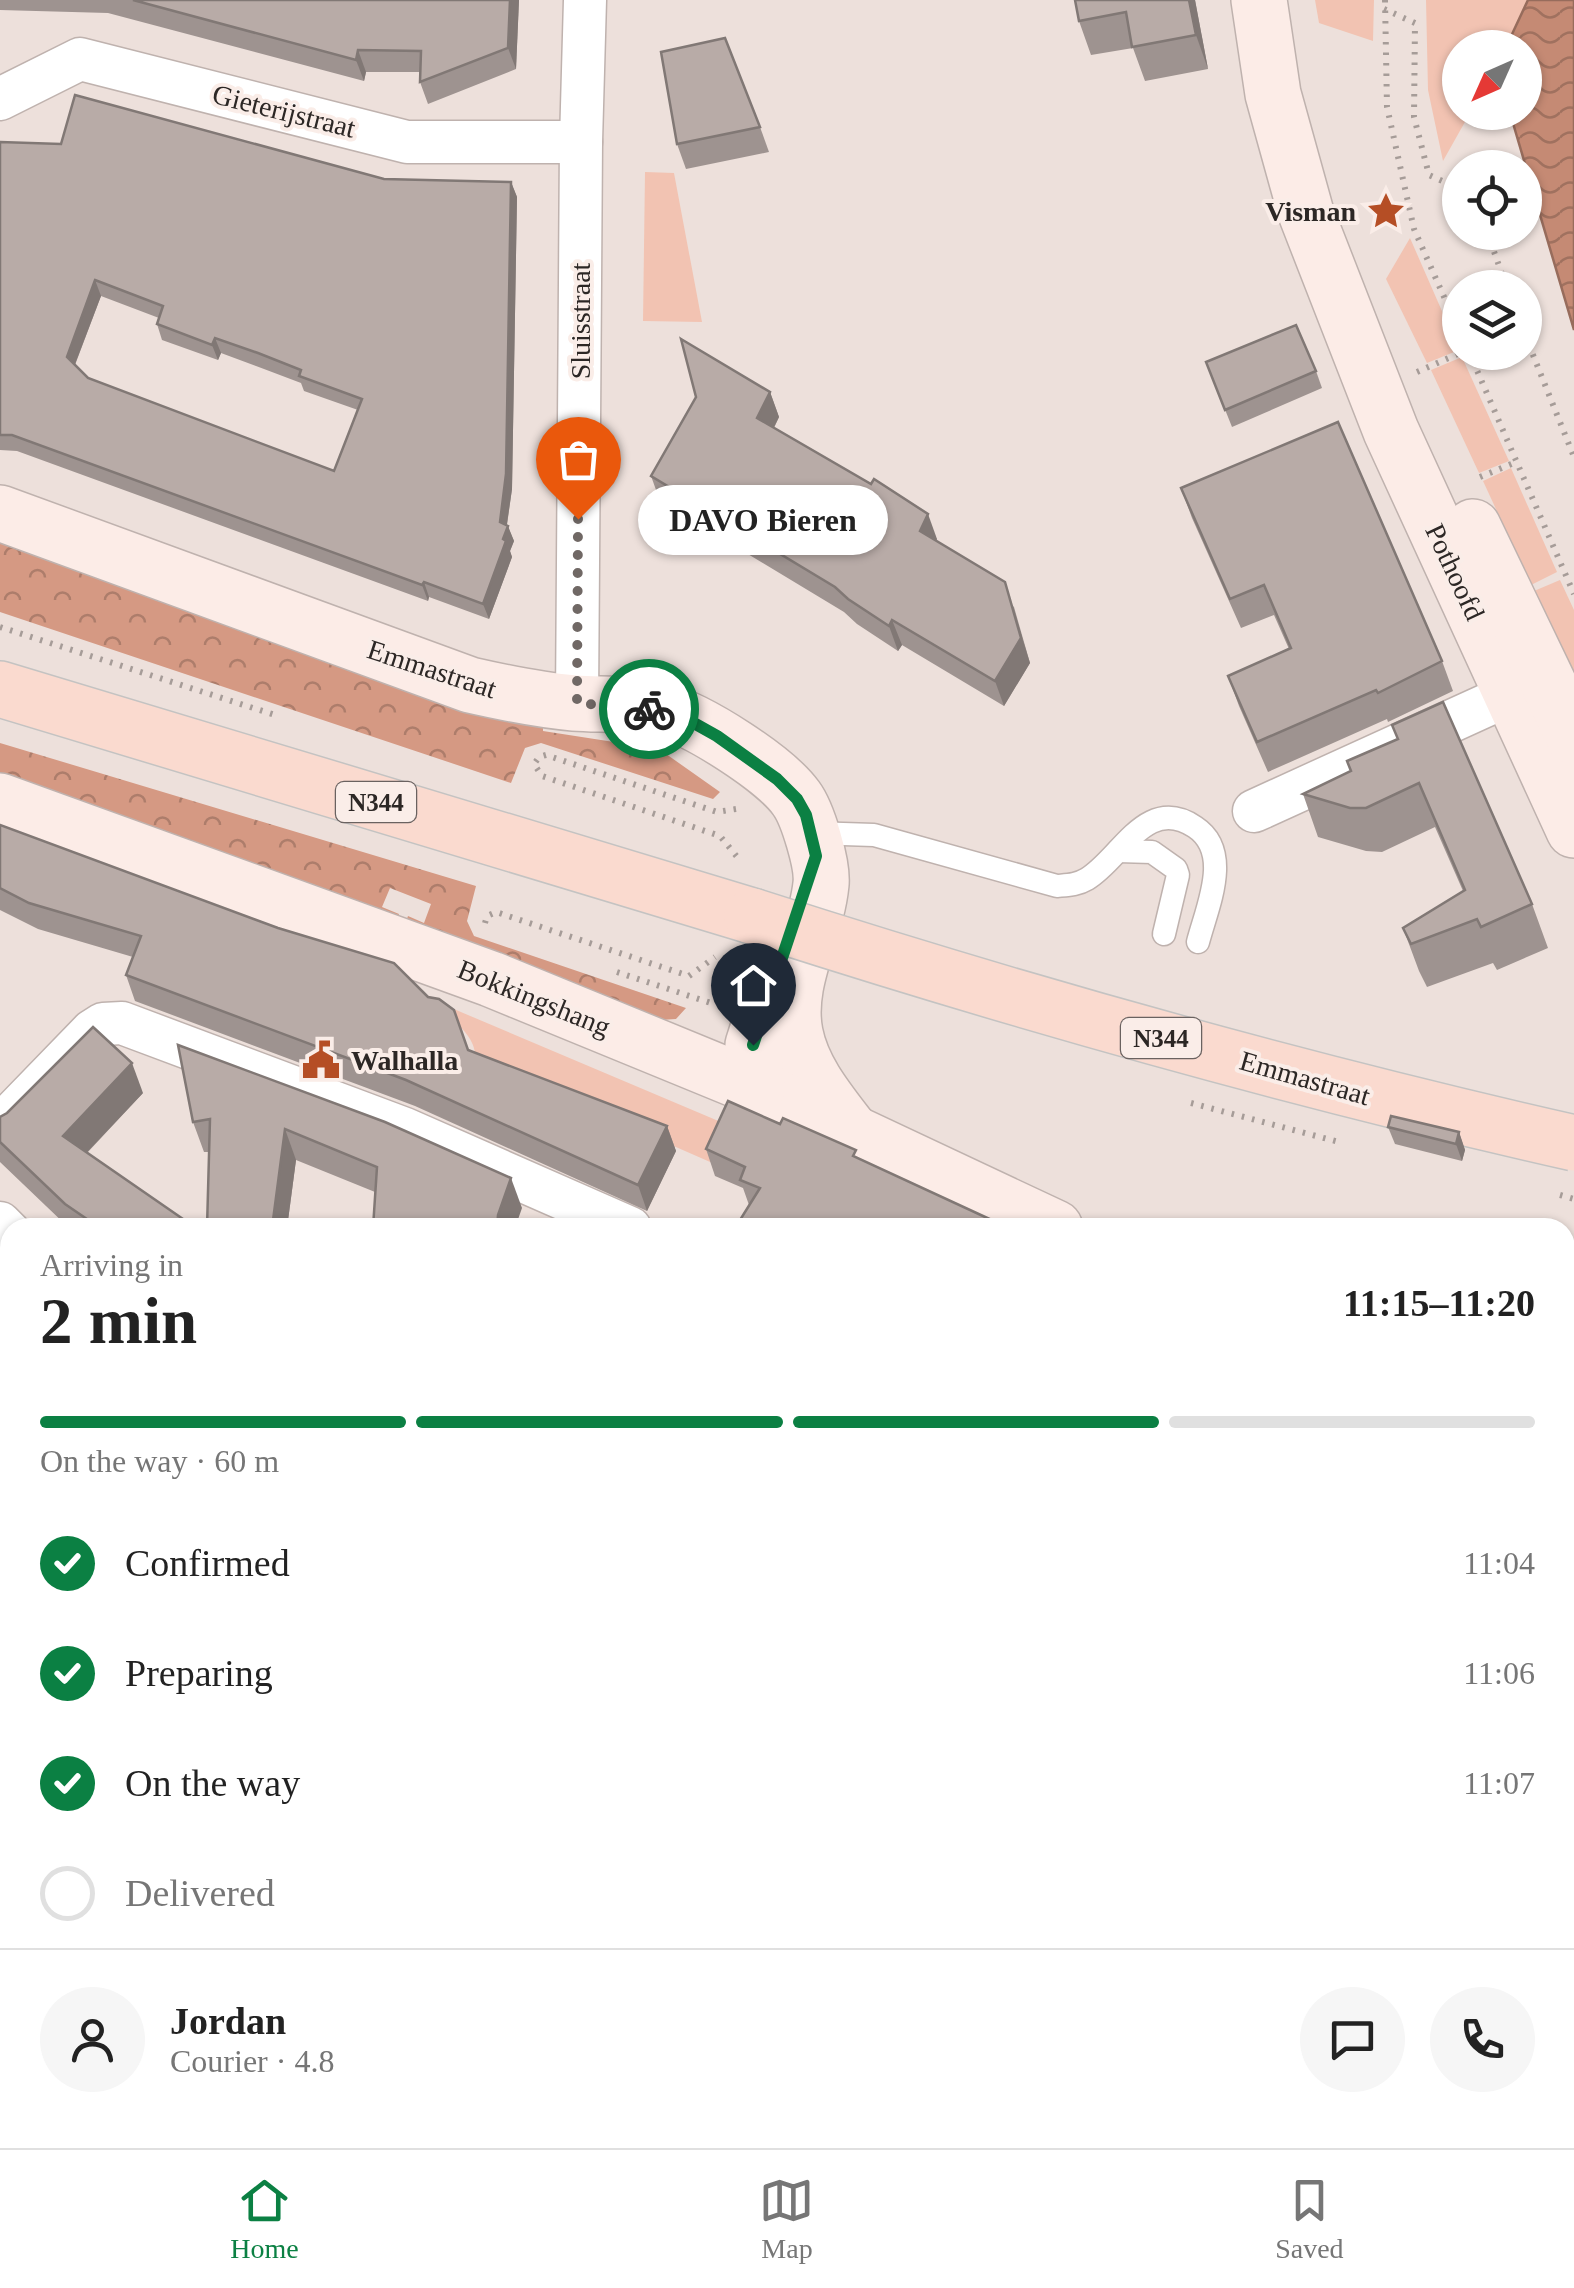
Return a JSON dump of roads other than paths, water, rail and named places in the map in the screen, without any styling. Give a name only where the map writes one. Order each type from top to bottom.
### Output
[{"type":"main road","name":"Emmastraat","points":[[0,689],[749,892],[927,972],[1343,1089],[1574,1143]]},
{"type":"street","name":"Sluisstraat","points":[[577,703],[580,142],[585,0]]},
{"type":"street","name":"Pothoofd","points":[[1258,0],[1273,94],[1306,213],[1391,432],[1574,830]]},
{"type":"street","name":"Gieterijstraat","points":[[0,98],[80,60],[408,142],[580,142]]},
{"type":"street","name":"Pothoofd","points":[[1346,309],[1440,459],[1574,737]]},
{"type":"street","name":"Emmastraat","points":[[0,514],[470,685],[526,698],[664,711],[692,722],[752,760],[808,829]]},
{"type":"street","points":[[1254,811],[1511,694]]},
{"type":"street","name":"Bokkingshang","points":[[0,802],[491,979],[757,1088],[1034,1218]]},
{"type":"street","points":[[757,1088],[753,1045],[808,829]]},
{"type":"street","points":[[808,829],[822,880],[798,973],[795,1035],[814,1081],[850,1130]]},
{"type":"street","points":[[0,1126],[92,1031],[116,1022],[405,1130],[566,1214]]},
{"type":"lane","points":[[808,829],[874,835],[1057,886],[1085,881],[1140,828],[1165,818],[1180,820],[1204,834],[1215,852],[1216,870],[1198,942]]},
{"type":"lane","points":[[1118,851],[1152,852],[1176,868],[1178,876],[1164,934]]},
{"type":"water","points":[[1528,0],[1574,0],[1574,330],[1542,222],[1542,150],[1521,150],[1515,130],[1542,130],[1542,30],[1514,30]]},
{"type":"place","name":"Visman","points":[[1386,211]]},
{"type":"place","name":"DAVO Bieren","points":[[578,519]]},
{"type":"place","name":"Walhalla","points":[[321,1060]]}]
